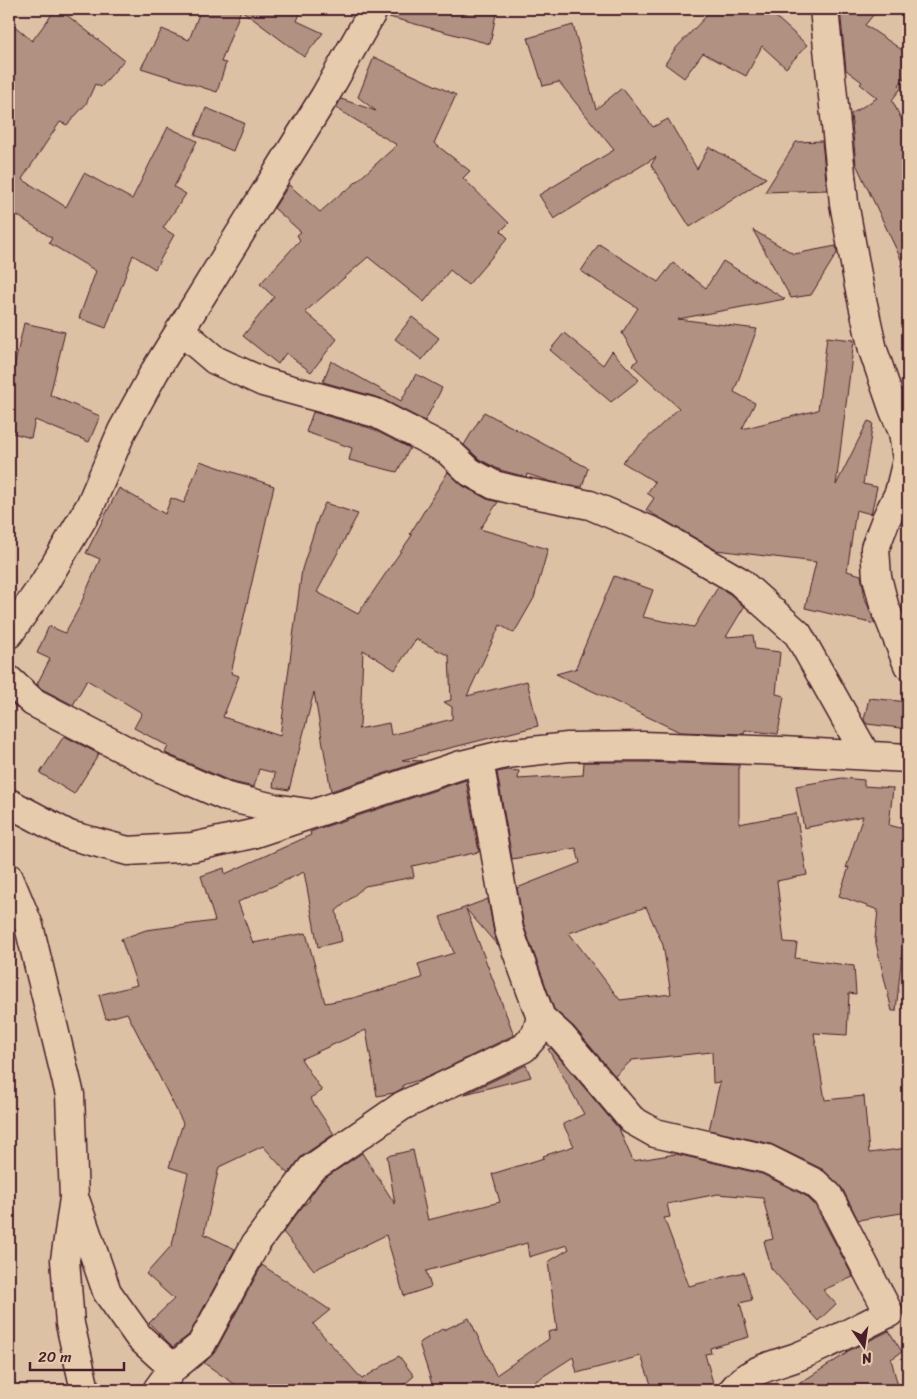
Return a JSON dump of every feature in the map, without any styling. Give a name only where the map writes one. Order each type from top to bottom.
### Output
[{"type":"street","points":[[9,634],[45,582],[90,506],[122,431],[155,371],[325,96],[374,9]]},
{"type":"street","points":[[824,9],[844,202],[859,286],[871,341],[900,408],[907,460],[899,493],[886,519],[876,548],[877,577],[884,605],[908,665]]},
{"type":"street","points":[[180,330],[215,360],[263,382],[376,413],[447,450],[470,472],[494,485],[590,505],[656,533],[739,580],[798,634],[866,755]]},
{"type":"street","points":[[9,680],[33,702],[160,768],[227,797],[311,814]]},
{"type":"street","points":[[9,803],[69,835],[128,851],[193,847],[252,834],[506,754],[568,747],[642,746],[782,750],[908,758]]},
{"type":"street","points":[[479,761],[509,930],[541,1018],[562,1037],[632,1120],[655,1133],[767,1159],[814,1184],[828,1195],[899,1311],[794,1358],[769,1365],[740,1381],[733,1390]]},
{"type":"street","points":[[9,878],[29,926],[70,1095],[74,1198],[65,1260],[70,1324],[85,1390]]},
{"type":"street","points":[[157,1390],[173,1368],[201,1345],[256,1243],[311,1169],[402,1106],[524,1048],[536,1034],[541,1018]]},
{"type":"street","points":[[74,1198],[107,1292],[139,1337],[173,1368]]},
{"type":"building","points":[[56,9],[59,9],[124,60],[101,87],[95,84],[86,104],[67,125],[60,122],[22,179],[66,207],[84,173],[132,199],[168,127],[197,141],[174,187],[186,194],[163,228],[174,235],[155,269],[133,255],[106,328],[79,318],[96,271],[49,243],[52,238],[9,210],[9,21],[32,41]]},
{"type":"building","points":[[201,9],[302,9],[297,21],[323,33],[304,57],[241,10],[221,62],[226,63],[217,92],[141,68],[162,29],[189,40]]},
{"type":"building","points":[[390,9],[497,9],[490,44],[389,17]]},
{"type":"building","points":[[713,9],[767,9],[807,45],[786,68],[762,46],[746,76],[703,53],[684,78],[665,64],[675,49]]},
{"type":"building","points":[[840,9],[878,9],[865,25],[908,54],[908,72],[899,85],[902,87],[892,100],[908,133],[908,274],[856,164],[851,114],[877,98],[860,84],[862,82],[846,70]]},
{"type":"building","points":[[573,25],[596,109],[622,88],[653,127],[668,119],[697,169],[709,147],[766,178],[690,227],[651,165],[656,157],[554,219],[539,195],[614,150],[559,82],[543,86],[528,38]]},
{"type":"building","points":[[374,57],[456,95],[434,143],[470,171],[463,178],[509,223],[501,231],[508,238],[468,285],[450,270],[424,302],[368,257],[305,312],[337,339],[311,372],[286,353],[278,364],[243,336],[274,297],[260,284],[300,240],[297,235],[301,232],[274,208],[289,185],[320,212],[397,145],[336,108],[341,99],[376,111],[358,97]]},
{"type":"building","points":[[206,108],[244,123],[233,151],[195,135]]},
{"type":"building","points":[[822,141],[827,190],[765,192],[796,142]]},
{"type":"building","points":[[753,230],[794,254],[836,246],[837,253],[811,295],[791,298]]},
{"type":"building","points":[[599,244],[658,282],[673,263],[706,288],[723,261],[785,299],[678,319],[757,329],[734,392],[755,403],[742,429],[818,410],[827,337],[854,340],[836,485],[868,421],[873,423],[863,484],[877,487],[871,514],[856,510],[847,571],[861,575],[865,598],[875,624],[805,608],[816,562],[716,550],[646,510],[654,498],[647,493],[655,482],[622,462],[679,408],[632,365],[638,360],[622,333],[638,308],[581,271]]},
{"type":"building","points":[[412,317],[439,338],[422,360],[395,339]]},
{"type":"building","points":[[24,323],[65,332],[50,395],[100,416],[89,442],[35,420],[31,438],[9,432],[9,390]]},
{"type":"building","points":[[564,333],[603,365],[612,351],[639,380],[611,402],[550,350]]},
{"type":"building","points":[[331,361],[401,401],[416,374],[442,388],[425,421],[380,398],[323,382]]},
{"type":"building","points":[[313,412],[370,428],[410,448],[397,472],[349,460],[352,448],[306,432]]},
{"type":"building","points":[[484,412],[588,468],[582,487],[552,482],[527,474],[526,477],[500,470],[479,459],[464,445]]},
{"type":"building","points":[[200,461],[274,486],[231,673],[239,676],[223,717],[280,736],[302,569],[325,503],[358,514],[317,592],[358,614],[412,535],[410,534],[448,472],[463,486],[487,499],[498,502],[480,529],[548,549],[534,598],[514,633],[500,625],[467,696],[527,681],[538,726],[402,760],[422,761],[331,791],[314,692],[289,790],[273,787],[275,773],[259,769],[254,787],[232,782],[165,753],[168,746],[134,728],[142,713],[87,680],[73,705],[42,689],[37,684],[50,659],[37,653],[49,626],[65,633],[79,608],[100,559],[86,553],[119,488],[165,514],[171,498],[184,503]],"holes":[[[416,639],[449,656],[451,700],[444,702],[452,707],[452,719],[391,735],[389,723],[358,729],[360,726],[363,650],[395,670]]]},
{"type":"building","points":[[614,576],[653,590],[643,617],[694,627],[718,587],[730,594],[744,607],[726,637],[753,635],[755,649],[780,652],[776,694],[784,696],[778,734],[745,730],[744,734],[680,732],[556,674],[578,668],[576,667]]},
{"type":"building","points":[[869,698],[908,702],[908,729],[867,724],[864,720]]},
{"type":"building","points":[[64,736],[99,754],[74,794],[40,773]]},
{"type":"building","points":[[584,762],[739,765],[739,824],[796,813],[807,875],[777,881],[784,942],[797,943],[795,958],[854,966],[856,994],[849,993],[847,1035],[814,1033],[825,1100],[864,1096],[869,1153],[908,1148],[908,1212],[858,1220],[842,1188],[822,1169],[771,1144],[709,1130],[720,1082],[713,1083],[712,1052],[632,1060],[615,1076],[574,1027],[554,1009],[524,926],[517,888],[580,863],[576,848],[512,859],[497,772],[519,771],[518,779],[583,775]],"holes":[[[646,907],[663,945],[671,994],[620,1000],[569,933]]]},
{"type":"building","points":[[842,778],[864,780],[864,786],[893,788],[889,825],[908,830],[908,896],[896,1011],[892,1011],[875,939],[878,910],[839,896],[863,816],[804,828],[796,786]]},
{"type":"building","points":[[466,780],[479,852],[412,866],[414,877],[365,886],[336,911],[342,941],[318,947],[304,872],[238,902],[253,943],[306,933],[325,1003],[353,998],[422,978],[418,964],[454,953],[440,917],[488,899],[498,946],[466,909],[514,1035],[428,1077],[403,1085],[403,1088],[394,1093],[377,1096],[366,1030],[301,1059],[322,1091],[310,1098],[334,1134],[302,1156],[288,1174],[263,1146],[219,1167],[204,1234],[235,1249],[189,1335],[173,1347],[149,1323],[174,1299],[146,1274],[172,1245],[188,1173],[169,1167],[183,1123],[127,1013],[106,1019],[99,995],[137,985],[121,939],[146,930],[215,921],[201,876],[224,868],[225,874],[311,835],[310,832]]},
{"type":"building","points":[[551,1048],[619,1129],[633,1161],[676,1154],[762,1174],[806,1196],[815,1205],[853,1277],[823,1290],[836,1304],[818,1321],[771,1268],[764,1241],[773,1239],[763,1198],[718,1194],[667,1204],[670,1217],[664,1218],[689,1286],[744,1272],[752,1300],[740,1303],[749,1337],[710,1348],[711,1353],[705,1354],[715,1390],[653,1390],[641,1356],[577,1373],[573,1357],[522,1390],[434,1390],[419,1343],[444,1328],[444,1330],[469,1318],[496,1375],[549,1339],[548,1332],[557,1330],[548,1262],[569,1249],[567,1245],[529,1257],[527,1243],[426,1271],[431,1287],[404,1296],[386,1235],[314,1270],[283,1232],[310,1200],[309,1198],[322,1180],[362,1153],[395,1204],[387,1156],[413,1150],[428,1220],[500,1202],[492,1174],[544,1158],[543,1156],[574,1146],[563,1124],[584,1114],[548,1049]]},
{"type":"building","points":[[526,1065],[531,1077],[465,1094]]},
{"type":"building","points":[[262,1265],[330,1310],[313,1324],[362,1379],[399,1356],[414,1376],[398,1390],[243,1390],[204,1363],[215,1352]]},
{"type":"building","points":[[889,1331],[902,1352],[891,1359],[899,1390],[789,1390],[846,1352]]}]
